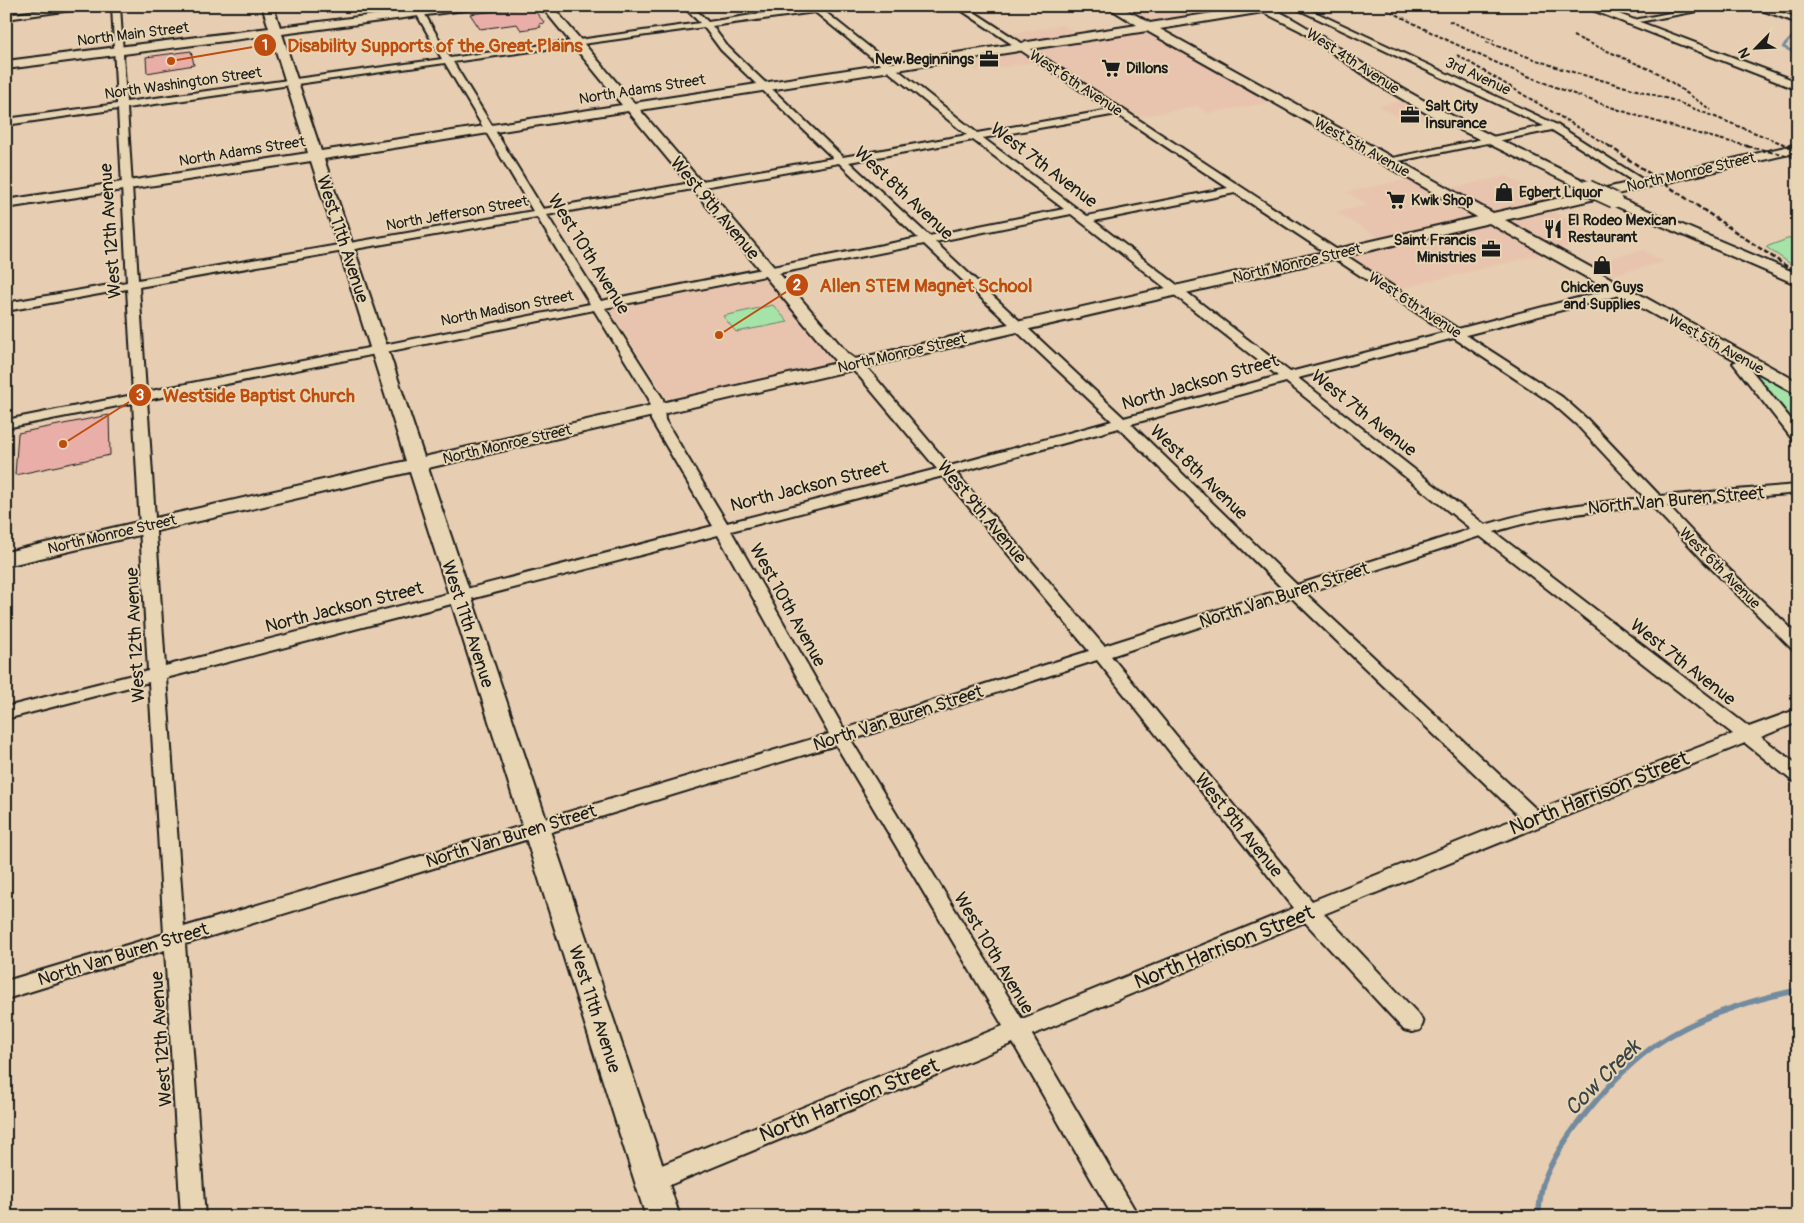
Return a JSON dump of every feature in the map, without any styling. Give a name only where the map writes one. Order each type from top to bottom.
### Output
[{"type":"street","points":[[6,17],[97,6]]},
{"type":"street","name":"West 12th Avenue","points":[[116,6],[157,675],[193,1217]]},
{"type":"street","name":"West 11th Avenue","points":[[267,6],[415,465],[663,1217]]},
{"type":"street","name":"North Main Street","points":[[6,65],[275,31],[418,10],[472,6]]},
{"type":"street","name":"West 9th Avenue","points":[[546,6],[629,108],[842,358],[864,372],[1100,653],[1309,912],[1412,1023]]},
{"type":"street","name":"West 8th Avenue","points":[[687,6],[706,24],[724,48],[763,87],[1020,326],[1295,592],[1534,819]]},
{"type":"street","name":"North Washington Street","points":[[6,122],[447,59],[839,6]]},
{"type":"street","name":"West 6th Avenue","points":[[960,6],[1562,404],[1655,502],[1798,645]]},
{"type":"street","name":"West 5th Avenue","points":[[1111,6],[1798,390]]},
{"type":"street","name":"North Adams Street","points":[[6,204],[1283,6]]},
{"type":"street","name":"3rd Avenue","points":[[1295,6],[1554,127],[1643,183]]},
{"type":"street","points":[[1587,6],[1798,86]]},
{"type":"street","points":[[1628,22],[1720,6]]},
{"type":"street","points":[[1754,6],[1795,20]]},
{"type":"street","name":"West 7th Avenue","points":[[815,8],[975,136],[1288,377],[1483,532],[1798,775]]},
{"type":"street","name":"West 4th Avenue","points":[[1264,8],[1306,29],[1401,92],[1489,141],[1614,200],[1798,280]]},
{"type":"street","name":"West 10th Avenue","points":[[418,10],[488,130],[656,399],[658,420],[722,528],[840,737],[1018,1031],[1127,1217]]},
{"type":"street","name":"North Jefferson Street","points":[[6,307],[1119,111]]},
{"type":"street","points":[[1388,162],[1554,127]]},
{"type":"street","name":"North Monroe Street","points":[[6,559],[1798,148]]},
{"type":"street","points":[[1085,220],[1237,189]]},
{"type":"street","name":"North Madison Street","points":[[6,424],[1072,210]]},
{"type":"street","name":"North Jackson Street","points":[[6,713],[947,471],[1288,377],[1620,291]]},
{"type":"street","points":[[1746,361],[1739,363],[1798,438]]},
{"type":"street","name":"North Van Buren Street","points":[[6,990],[840,737],[1528,516],[1588,507],[1798,490]]},
{"type":"street","name":"North Harrison Street","points":[[651,1181],[1534,819],[1798,715]]},
{"type":"shaded area","points":[[1168,6],[1182,6],[1201,16],[1150,23],[1131,12]]},
{"type":"shaded area","points":[[1063,25],[1080,35],[1027,43],[1008,34]]},
{"type":"shaded area","points":[[1144,32],[1190,55],[1273,102],[1208,113],[1197,106],[1136,117],[1037,53],[1036,49]]},
{"type":"shaded area","points":[[1013,51],[1023,53],[1036,62],[976,71],[959,59]]},
{"type":"shaded area","points":[[1406,100],[1437,118],[1411,123],[1378,106]]},
{"type":"shaded area","points":[[1507,176],[1550,200],[1493,212],[1446,189]]},
{"type":"shaded area","points":[[1410,179],[1472,216],[1468,219],[1381,239],[1336,212],[1368,205],[1347,192]]},
{"type":"shaded area","points":[[1550,210],[1603,238],[1558,249],[1508,221]]},
{"type":"shaded area","points":[[1485,225],[1495,226],[1544,254],[1397,289],[1358,264],[1354,257],[1356,255]]},
{"type":"shaded area","points":[[1643,250],[1664,262],[1603,277],[1581,265]]},
{"type":"shaded area","points":[[757,278],[766,280],[832,358],[831,363],[671,399],[665,396],[610,310]]},
{"type":"green space","points":[[1798,235],[1798,269],[1766,247]]},
{"type":"green space","points":[[773,305],[788,322],[736,332],[723,316]]},
{"type":"green space","points":[[1756,375],[1763,375],[1798,395],[1798,426]]},
{"type":"building","points":[[531,7],[545,23],[539,24],[541,27],[521,30],[517,24],[480,29],[470,14]]},
{"type":"building","points":[[191,51],[194,65],[147,73],[146,57]]},
{"type":"building","points":[[109,415],[110,455],[15,475],[18,433]]},
{"type":"waterway","name":"Cow Creek","points":[[1798,34],[1793,36],[1783,47],[1798,54]]},
{"type":"waterway","name":"Cow Creek","points":[[1538,1217],[1543,1183],[1562,1146],[1591,1106],[1641,1056],[1673,1034],[1707,1018],[1743,1004],[1798,990]]},
{"type":"railway","points":[[1381,6],[1470,51],[1561,89],[1655,121],[1752,147]]},
{"type":"railway","points":[[1449,21],[1494,41]]},
{"type":"railway","points":[[1573,36],[1658,73],[1711,110]]},
{"type":"railway","points":[[1486,42],[1562,69],[1672,100],[1791,147]]},
{"type":"railway","points":[[1457,55],[1611,147]]},
{"type":"railway","points":[[1609,146],[1798,274]]},
{"type":"railway","points":[[1746,146],[1798,158]]},
{"type":"railway","points":[[1788,146],[1798,150]]},
{"type":"place","name":"New Beginnings","points":[[989,59]]},
{"type":"place","name":"Disability Supports of the Great Plains","points":[[171,61]]},
{"type":"place","name":"Dillons","points":[[1111,68]]},
{"type":"place","name":"Salt City Insurance","points":[[1410,115]]},
{"type":"place","name":"Egbert Liquor","points":[[1504,192]]},
{"type":"place","name":"Kwik Shop","points":[[1396,200]]},
{"type":"place","name":"El Rodeo Mexican Restaurant","points":[[1553,229]]},
{"type":"place","name":"Saint Francis Ministries","points":[[1491,249]]},
{"type":"place","name":"Chicken Guys and Supplies","points":[[1602,265]]},
{"type":"place","name":"Allen STEM Magnet School","points":[[719,335]]},
{"type":"place","name":"Westside Baptist Church","points":[[63,444]]}]
